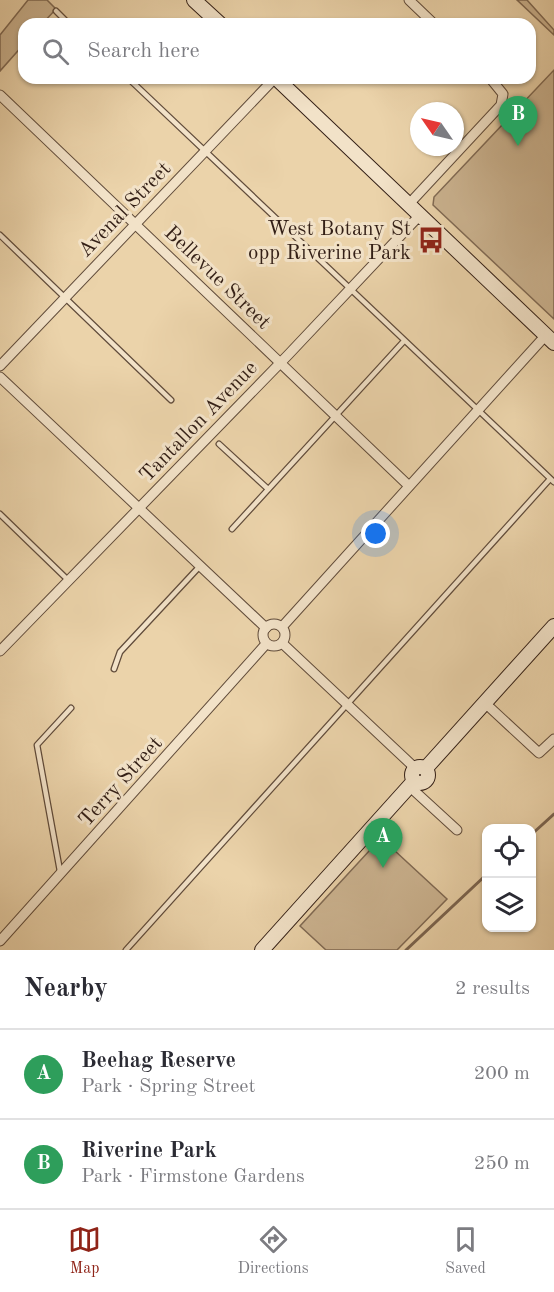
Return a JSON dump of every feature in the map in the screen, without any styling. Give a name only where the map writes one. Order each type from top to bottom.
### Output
[{"type":"street","points":[[195,0],[214,18]]},
{"type":"street","points":[[409,0],[428,18]]},
{"type":"street","name":"Avenal Street","points":[[0,366],[270,84]]},
{"type":"street","points":[[282,84],[550,339],[478,409],[282,627]]},
{"type":"street","points":[[409,204],[501,105],[503,94],[495,84]]},
{"type":"street","name":"Bellevue Street","points":[[0,95],[409,486]]},
{"type":"street","name":"Tantallon Avenue","points":[[0,651],[420,215]]},
{"type":"street","points":[[0,377],[266,627]]},
{"type":"street","points":[[272,624],[282,627],[286,637],[282,644],[274,647],[267,644],[263,636],[266,627],[272,624]]},
{"type":"street","points":[[262,950],[416,776],[554,626]]},
{"type":"street","name":"Terry Street","points":[[0,941],[267,644]]},
{"type":"street","points":[[282,644],[347,705],[416,776],[458,830]]},
{"type":"street","points":[[485,703],[539,753],[554,739]]},
{"type":"lane","points":[[56,12],[62,18]]},
{"type":"lane","points":[[126,950],[552,480],[134,84]]},
{"type":"lane","points":[[0,235],[171,400]]},
{"type":"lane","points":[[232,529],[404,341]]},
{"type":"lane","points":[[219,444],[268,489]]},
{"type":"lane","points":[[0,514],[68,580]]},
{"type":"lane","points":[[114,669],[120,652],[201,565]]},
{"type":"lane","points":[[60,874],[37,745],[71,708]]},
{"type":"shaded area","points":[[28,0],[47,0],[56,9],[48,18],[18,18],[18,51],[0,71],[0,35]]},
{"type":"shaded area","points":[[517,0],[527,0],[554,30],[554,35]]},
{"type":"shaded area","points":[[554,70],[554,319],[433,205],[434,197]]},
{"type":"shaded area","points":[[381,838],[447,899],[397,950],[326,950],[300,926]]},
{"type":"waterway","points":[[536,830],[554,814]]},
{"type":"waterway","points":[[406,950],[483,878]]},
{"type":"place","name":"Riverine Park","points":[[518,146]]},
{"type":"place","name":"West Botany St opp Riverine Park","points":[[431,240]]},
{"type":"place","name":"Beehag Reserve","points":[[383,868]]}]
